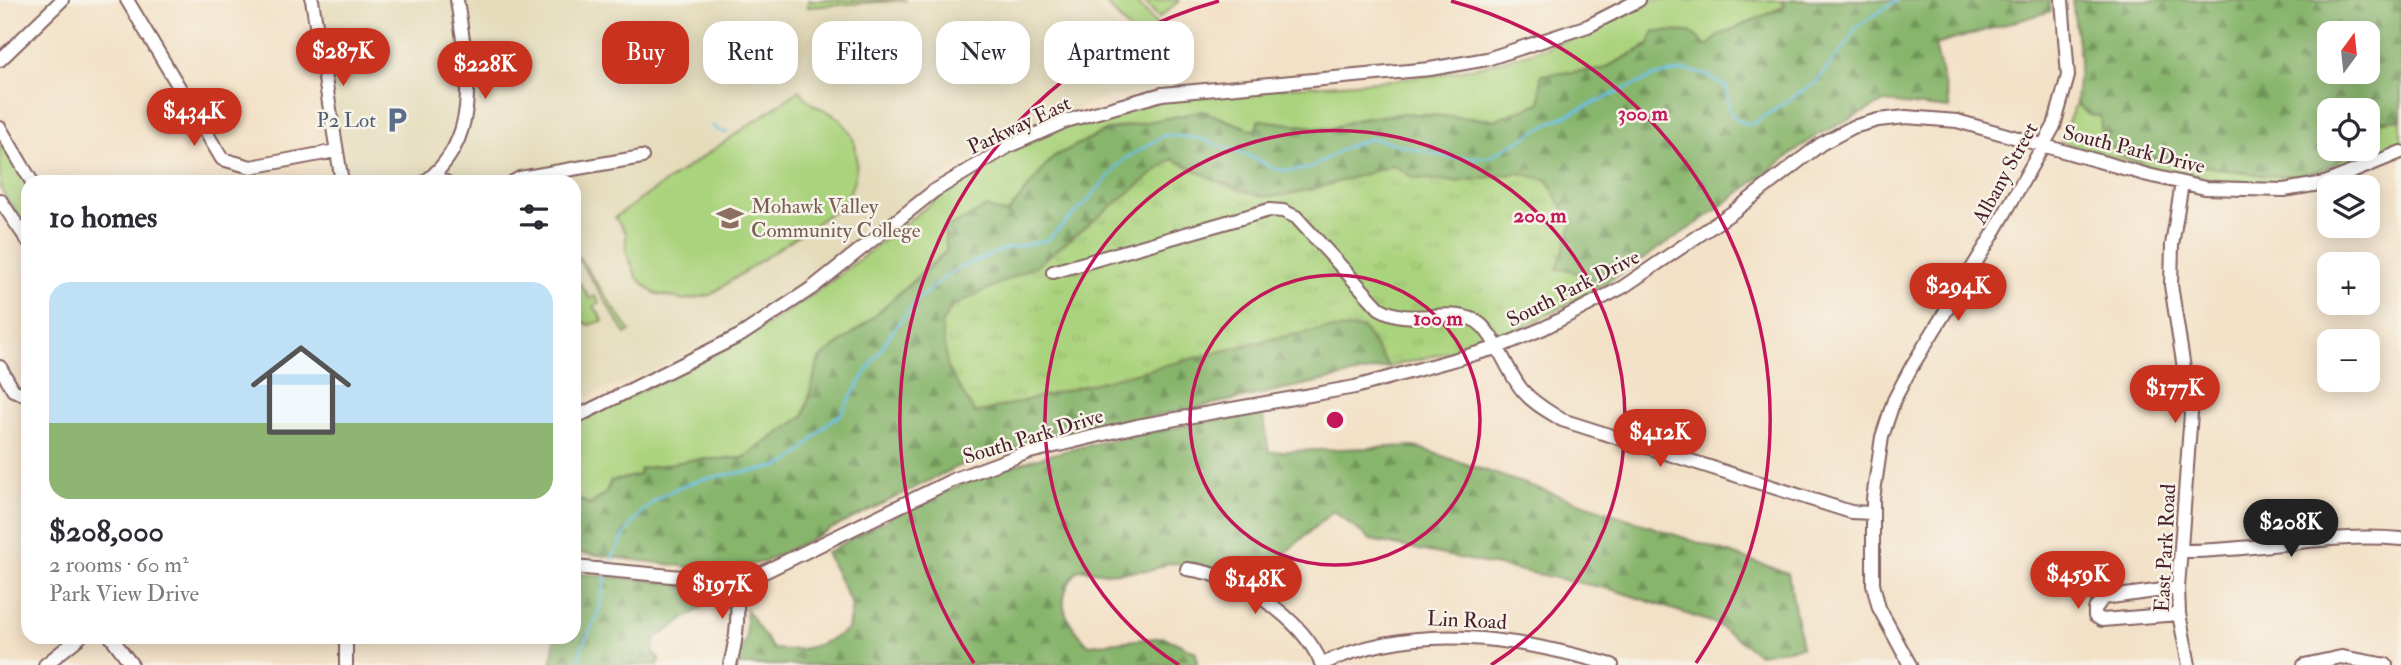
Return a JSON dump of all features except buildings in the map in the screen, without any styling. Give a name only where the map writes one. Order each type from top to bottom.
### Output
[{"type":"street","points":[[0,60],[62,0]]},
{"type":"street","points":[[127,0],[222,159],[247,167],[337,151]]},
{"type":"street","points":[[312,0],[341,175]]},
{"type":"street","points":[[432,175],[455,144],[467,111],[470,82],[457,0]]},
{"type":"street","name":"Parkway East","points":[[581,414],[741,335],[803,294],[964,171],[1009,146],[1066,121],[1162,94],[1430,69],[1487,59],[1588,26],[1639,0]]},
{"type":"street","name":"Albany Street","points":[[1910,665],[1880,608],[1873,583],[1872,513],[1876,462],[1894,400],[2043,146],[2064,100],[2068,76],[2062,0]]},
{"type":"street","name":"South Park Drive","points":[[581,568],[686,579],[735,579],[762,573],[955,479],[1026,453],[1126,429],[1355,387],[1496,348],[1544,328],[1623,287],[1733,212],[1821,144],[1853,127],[1896,118],[1942,118],[2182,183],[2217,188],[2284,190],[2349,176],[2401,152]]},
{"type":"street","points":[[0,128],[28,175]]},
{"type":"street","points":[[537,175],[642,157]]},
{"type":"street","name":"East Park Road","points":[[2182,183],[2172,245],[2171,285],[2192,413],[2178,588],[2179,614],[2189,665]]},
{"type":"street","points":[[0,200],[21,231]]},
{"type":"street","points":[[1053,272],[1269,210],[1283,211],[1296,217],[1379,308],[1394,317],[1475,320],[1487,330],[1523,391],[1537,405],[1562,420],[1851,512],[1872,513]]},
{"type":"street","points":[[0,367],[13,390],[21,393]]},
{"type":"street","name":"Parkway East","points":[[581,408],[595,406]]},
{"type":"street","points":[[2182,551],[2218,551],[2332,537],[2401,539]]},
{"type":"street","points":[[1187,569],[1234,585],[1275,609],[1314,648],[1322,665]]},
{"type":"street","points":[[730,665],[737,639],[739,612],[735,579]]},
{"type":"street","points":[[2178,588],[2103,597],[2095,609],[2095,616],[2102,620],[2179,614]]},
{"type":"street","name":"Lin Road","points":[[1322,665],[1344,654],[1416,637],[1471,637],[1524,643],[1612,665]]},
{"type":"street","points":[[45,665],[71,644]]},
{"type":"street","points":[[116,644],[132,665]]},
{"type":"street","points":[[346,644],[346,665]]},
{"type":"street","points":[[2304,665],[2341,657],[2386,665]]},
{"type":"shaded area","name":"Mohawk Valley Community College","points":[[318,0],[1091,0],[1110,21],[1044,21],[1044,84],[1168,85],[1096,101],[989,147],[931,183],[827,267],[764,311],[654,371],[581,398],[581,175],[347,175]]},
{"type":"green space","points":[[808,0],[907,0],[808,7]]},
{"type":"green space","points":[[1103,0],[1135,0],[1153,21],[1121,21]]},
{"type":"green space","points":[[1143,0],[1178,0],[1179,1],[1159,18]]},
{"type":"green space","points":[[1652,0],[1781,0],[1785,6],[1718,36],[1708,46],[1648,45],[1603,69],[1542,75],[1540,103],[1495,120],[1403,113],[1355,120],[1330,129],[1259,120],[1255,131],[1203,111],[1107,130],[1053,157],[1007,214],[947,250],[864,325],[819,359],[804,416],[743,458],[691,460],[628,480],[611,481],[605,494],[590,505],[581,500],[581,420],[749,336],[777,319],[931,203],[997,158],[1033,140],[1106,114],[1168,99],[1234,91],[1401,79],[1463,70],[1547,47],[1626,14]]},
{"type":"green space","points":[[1781,0],[2049,0],[2051,11],[1935,45],[1950,109],[1884,102],[1816,136],[1705,218],[1600,287],[1572,271],[1557,269],[1519,173],[1457,182],[1412,178],[1393,165],[1307,190],[1262,196],[1227,185],[1172,159],[1036,266],[953,306],[975,413],[1266,340],[1323,329],[1363,328],[1389,367],[1042,440],[961,465],[764,562],[720,571],[581,553],[581,500],[590,505],[605,494],[611,481],[639,475],[640,469],[691,460],[743,458],[804,416],[819,359],[864,325],[947,251],[944,230],[986,207],[1007,214],[1053,157],[1107,130],[1203,111],[1255,131],[1259,120],[1330,129],[1355,120],[1403,113],[1495,120],[1540,103],[1541,75],[1603,69],[1648,46],[1654,31],[1690,32],[1708,46],[1718,36],[1785,6]]},
{"type":"green space","points":[[2072,0],[2401,0],[2401,119],[2380,122],[2380,98],[2317,98],[2317,161],[2337,161],[2319,170],[2300,175],[2259,175],[2199,165],[2181,157],[2133,159],[2120,155],[2102,136],[2100,116],[2089,115],[2076,103],[2080,58]]},
{"type":"green space","points":[[800,90],[814,105],[838,118],[852,137],[856,148],[856,171],[844,204],[710,295],[684,300],[654,293],[637,278],[626,251],[626,233],[615,217]]},
{"type":"green space","points":[[2076,103],[2089,115],[2100,116],[2155,158],[2175,155],[2317,155],[2317,161],[2364,161],[2329,175],[2289,182],[2224,181],[2159,169],[2063,143],[2061,140]]},
{"type":"green space","points":[[2401,119],[2401,143],[2380,153],[2380,122]]},
{"type":"green space","points":[[0,139],[22,175],[21,220],[0,188]]},
{"type":"green space","points":[[1172,159],[1227,185],[1262,196],[1307,190],[1393,165],[1413,178],[1457,182],[1519,173],[1547,180],[1572,224],[1557,269],[1572,271],[1600,287],[1504,338],[1389,367],[1363,328],[1323,329],[1266,340],[975,413],[948,369],[941,324],[953,306],[1036,266]]},
{"type":"green space","points":[[581,260],[630,331],[626,334],[581,263]]},
{"type":"green space","points":[[581,285],[590,299],[595,296],[599,302],[594,306],[603,321],[589,325],[581,320]]},
{"type":"green space","points":[[1262,412],[1269,452],[1413,446],[1788,573],[1802,647],[1759,654],[1714,623],[1614,590],[1371,540],[1333,511],[1249,585],[1197,564],[1168,563],[1152,570],[1106,573],[1079,569],[1066,590],[1064,609],[1073,627],[1089,645],[1164,637],[1196,652],[1197,665],[736,665],[746,639],[746,609],[773,649],[794,650],[812,646],[830,640],[848,629],[852,605],[826,553],[926,500],[1004,468],[1060,452]]},
{"type":"green space","points":[[581,574],[712,587],[721,595],[656,638],[653,651],[660,660],[658,665],[551,665],[554,644],[581,644]]},
{"type":"waterway","points":[[609,566],[630,527],[655,500],[671,491],[708,478],[772,468],[793,459],[825,426],[840,415],[889,336],[917,300],[953,271],[1004,249],[1047,240],[1085,204],[1123,160],[1165,135],[1197,138],[1245,154],[1276,169],[1290,171],[1311,168],[1346,147],[1372,138],[1451,158],[1489,157],[1556,120],[1655,76],[1687,70],[1709,76],[1727,88],[1731,113],[1738,121],[1752,124],[1815,83],[1848,43],[1855,28],[1897,0]]},
{"type":"waterway","points":[[712,126],[724,133],[728,131]]},
{"type":"waterway","points":[[579,665],[580,651],[598,614],[606,576]]},
{"type":"place","name":"P2 Lot","points":[[397,120]]},
{"type":"place","name":"Mohawk Valley Community College","points":[[730,218]]}]
